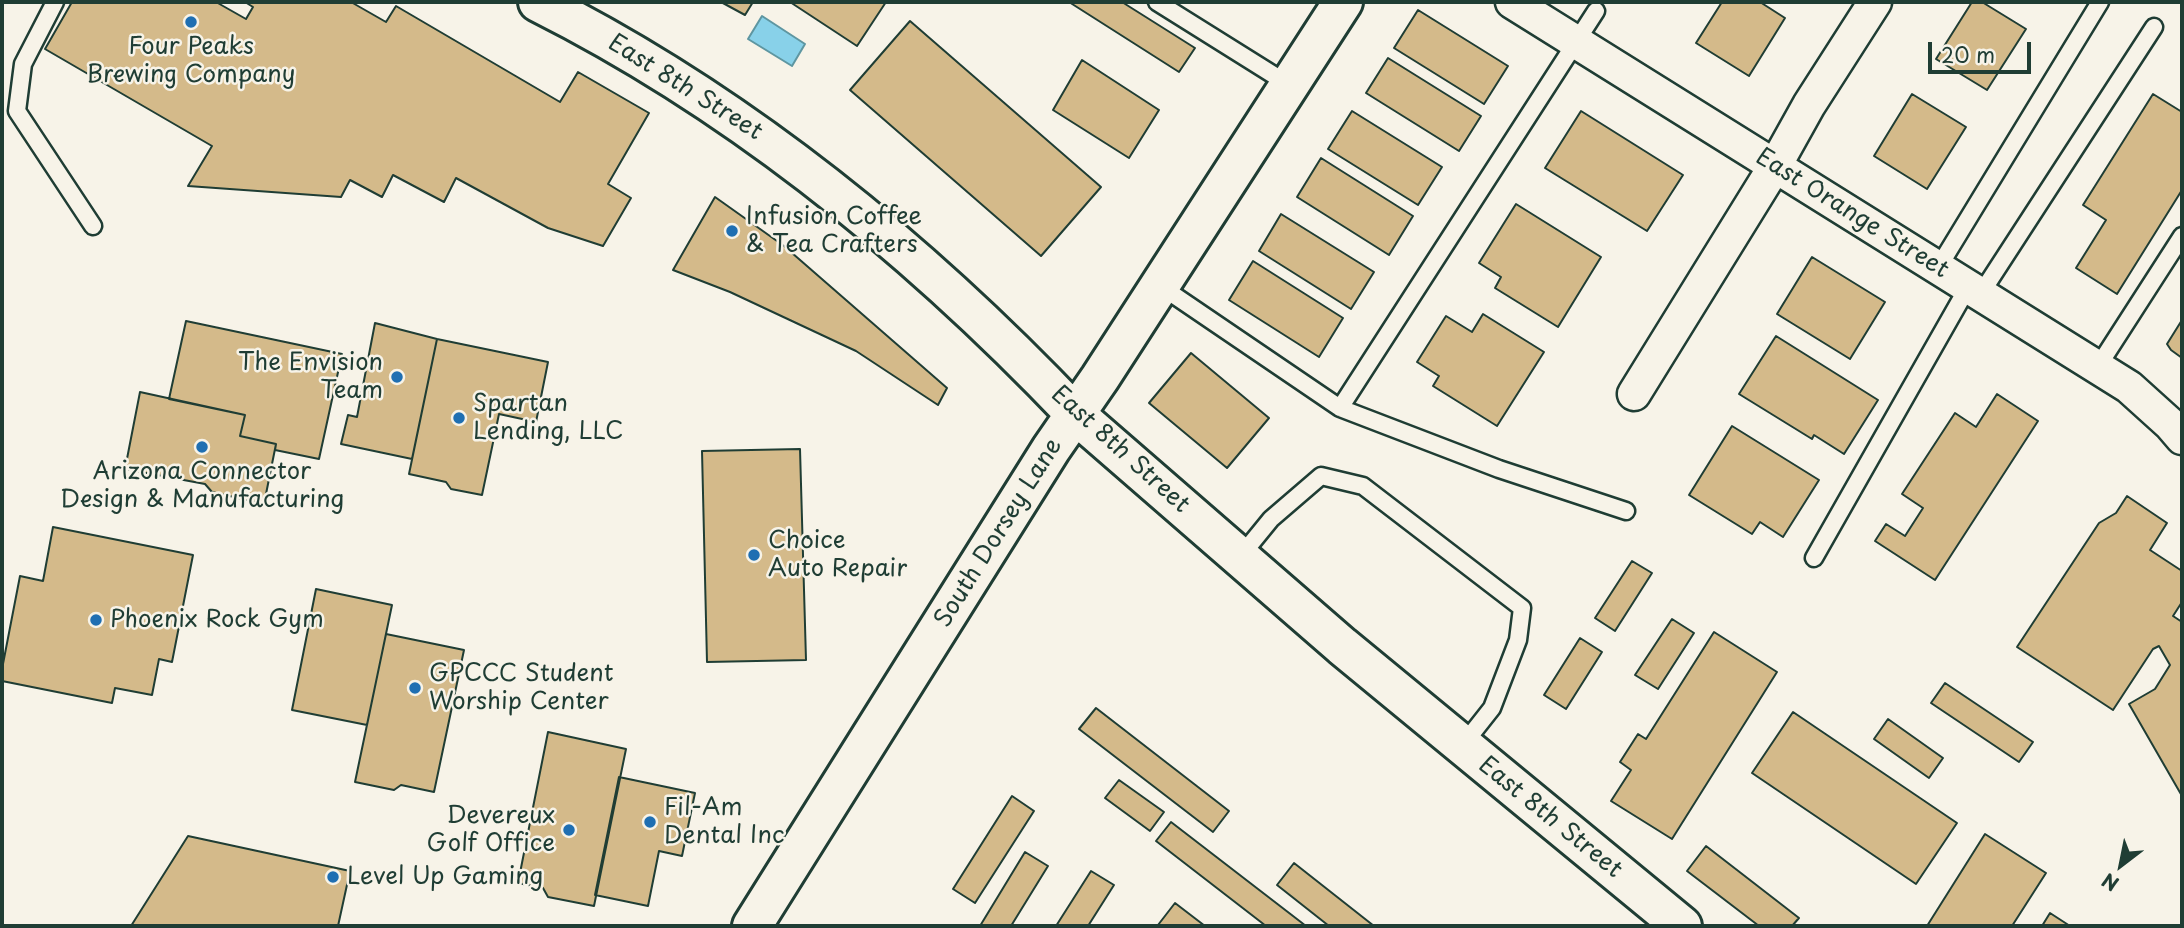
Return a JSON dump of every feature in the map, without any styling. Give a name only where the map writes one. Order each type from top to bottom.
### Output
[{"type":"street","name":"East 8th Street","points":[[538,2],[664,72],[769,142],[832,190],[937,281],[1042,380],[1074,414],[1462,746],[1682,926]]},
{"type":"street","name":"South Dorsey Lane","points":[[752,926],[1074,414],[1343,2]]},
{"type":"street","name":"East Orange Street","points":[[1512,2],[2129,387],[2171,424],[2182,438]]},
{"type":"street","points":[[1634,394],[1775,166],[1809,105],[1875,2]]},
{"type":"lane","points":[[55,2],[23,64],[17,111],[93,226]]},
{"type":"lane","points":[[1157,2],[1288,84]]},
{"type":"lane","points":[[1938,268],[2100,2]]},
{"type":"lane","points":[[1340,408],[1596,11]]},
{"type":"lane","points":[[1814,558],[1974,291],[2154,27]]},
{"type":"lane","points":[[2097,368],[2182,236]]},
{"type":"lane","points":[[1159,285],[1340,408],[1499,469],[1626,511]]},
{"type":"lane","points":[[1240,556],[1271,519],[1321,477],[1363,486],[1522,608],[1518,640],[1492,708],[1462,746]]},
{"type":"water","points":[[762,16],[805,44],[792,66],[748,39]]},
{"type":"building","points":[[72,2],[216,2],[246,19],[253,7],[245,2],[351,2],[386,22],[396,6],[560,102],[578,72],[649,113],[608,184],[631,198],[603,246],[548,228],[456,178],[444,202],[393,175],[382,197],[350,180],[341,197],[188,186],[212,146],[45,49]]},
{"type":"building","points":[[721,2],[753,2],[745,15]]},
{"type":"building","points":[[790,2],[886,2],[857,46]]},
{"type":"building","points":[[1069,2],[1122,2],[1195,48],[1179,72]]},
{"type":"building","points":[[1722,2],[1760,2],[1785,18],[1749,76],[1696,43]]},
{"type":"building","points":[[1972,2],[1982,2],[2026,29],[1987,90],[1936,59]]},
{"type":"building","points":[[1418,10],[1508,66],[1484,104],[1394,48]]},
{"type":"building","points":[[910,21],[1101,187],[1041,256],[850,90]]},
{"type":"building","points":[[1388,58],[1481,116],[1459,151],[1366,93]]},
{"type":"building","points":[[1082,60],[1159,110],[1129,158],[1053,110]]},
{"type":"building","points":[[1912,94],[1966,127],[1927,189],[1874,156]]},
{"type":"building","points":[[2153,94],[2182,112],[2182,190],[2117,294],[2076,268],[2106,220],[2083,205]]},
{"type":"building","points":[[1352,111],[1442,167],[1418,205],[1328,149]]},
{"type":"building","points":[[1581,111],[1683,175],[1647,231],[1545,168]]},
{"type":"building","points":[[1321,158],[1413,216],[1389,255],[1297,197]]},
{"type":"building","points":[[715,197],[784,246],[947,388],[938,405],[856,351],[730,292],[673,270]]},
{"type":"building","points":[[1516,204],[1601,257],[1558,327],[1495,288],[1501,277],[1479,263]]},
{"type":"building","points":[[1281,214],[1374,272],[1351,309],[1259,251]]},
{"type":"building","points":[[1812,257],[1885,302],[1850,359],[1777,314]]},
{"type":"building","points":[[1253,261],[1343,318],[1319,357],[1229,300]]},
{"type":"building","points":[[1483,314],[1544,352],[1497,426],[1433,386],[1439,376],[1417,362],[1446,316],[1472,332]]},
{"type":"building","points":[[2182,320],[2182,358],[2167,344]]},
{"type":"building","points":[[186,321],[342,354],[319,459],[275,450],[276,444],[240,436],[245,415],[169,399]]},
{"type":"building","name":"The Envision Team","points":[[375,323],[437,339],[412,459],[341,444],[348,415],[357,417]]},
{"type":"building","points":[[1776,336],[1878,400],[1844,454],[1814,435],[1812,439],[1739,394]]},
{"type":"building","name":"Spartan Lending, LLC","points":[[437,339],[548,362],[536,422],[499,414],[482,495],[451,489],[446,482],[409,474]]},
{"type":"building","points":[[1191,353],[1269,418],[1227,468],[1149,403]]},
{"type":"building","name":"Arizona Connector Design & Manufacturing","points":[[140,392],[245,415],[240,436],[276,444],[264,504],[212,492],[205,484],[125,469]]},
{"type":"building","points":[[1997,394],[2038,421],[1935,580],[1875,541],[1886,524],[1905,536],[1923,508],[1902,494],[1955,413],[1976,427]]},
{"type":"building","points":[[1732,426],[1819,480],[1783,537],[1760,522],[1752,534],[1689,495]]},
{"type":"building","name":"Choice Auto Repair","points":[[800,449],[806,660],[707,662],[702,451]]},
{"type":"building","points":[[2127,496],[2167,523],[2150,550],[2182,571],[2182,602],[2173,616],[2182,622],[2182,796],[2129,704],[2155,689],[2170,665],[2159,646],[2153,649],[2113,710],[2017,647],[2099,523],[2116,513]]},
{"type":"building","name":"Phoenix Rock Gym","points":[[53,527],[193,555],[172,662],[159,659],[152,695],[115,688],[112,703],[2,681],[20,576],[43,581]]},
{"type":"building","points":[[1632,561],[1652,573],[1615,631],[1595,618]]},
{"type":"building","points":[[316,589],[392,605],[367,725],[292,710]]},
{"type":"building","points":[[1672,619],[1694,633],[1658,689],[1635,675]]},
{"type":"building","points":[[1714,632],[1777,672],[1672,839],[1611,801],[1631,770],[1620,762],[1638,734],[1646,739]]},
{"type":"building","name":"GPCCC Student Worship Center","points":[[386,634],[464,650],[434,792],[401,785],[394,790],[355,782]]},
{"type":"building","points":[[1580,638],[1602,652],[1566,709],[1544,695]]},
{"type":"building","points":[[1945,683],[2033,742],[2019,762],[1931,703]]},
{"type":"building","points":[[1096,708],[1229,811],[1213,832],[1079,729]]},
{"type":"building","points":[[1793,712],[1957,823],[1916,884],[1752,773]]},
{"type":"building","points":[[1888,719],[1943,758],[1929,778],[1874,739]]},
{"type":"building","name":"Devereux Golf Office","points":[[548,732],[626,749],[594,906],[548,897],[543,888],[518,883]]},
{"type":"building","name":"Fil-Am Dental Inc","points":[[619,777],[695,793],[682,856],[659,851],[648,906],[595,895]]},
{"type":"building","points":[[1119,780],[1164,812],[1150,831],[1105,798]]},
{"type":"building","points":[[1012,796],[1034,811],[975,903],[953,889]]},
{"type":"building","points":[[1171,822],[1306,926],[1266,926],[1156,841]]},
{"type":"building","points":[[1985,834],[2046,873],[2012,926],[1927,926]]},
{"type":"building","points":[[188,836],[350,871],[338,926],[131,926]]},
{"type":"building","points":[[1706,846],[1799,918],[1792,926],[1759,926],[1687,871]]},
{"type":"building","points":[[1025,852],[1048,866],[1011,926],[980,926]]},
{"type":"building","points":[[1294,863],[1374,926],[1329,926],[1277,885]]},
{"type":"building","points":[[1091,871],[1114,885],[1088,926],[1056,926]]},
{"type":"building","points":[[1175,903],[1205,926],[1158,925]]},
{"type":"building","points":[[2050,913],[2070,926],[2042,926]]},
{"type":"place","name":"Four Peaks Brewing Company","points":[[191,22]]},
{"type":"place","name":"Infusion Coffee & Tea Crafters","points":[[732,231]]},
{"type":"place","name":"The Envision Team","points":[[397,377]]},
{"type":"place","name":"Spartan Lending, LLC","points":[[459,418]]},
{"type":"place","name":"Arizona Connector Design & Manufacturing","points":[[202,447]]},
{"type":"place","name":"Choice Auto Repair","points":[[754,555]]},
{"type":"place","name":"Phoenix Rock Gym","points":[[96,620]]},
{"type":"place","name":"GPCCC Student Worship Center","points":[[415,688]]},
{"type":"place","name":"Fil-Am Dental Inc","points":[[650,822]]},
{"type":"place","name":"Devereux Golf Office","points":[[569,830]]},
{"type":"place","name":"Level Up Gaming","points":[[333,877]]}]
